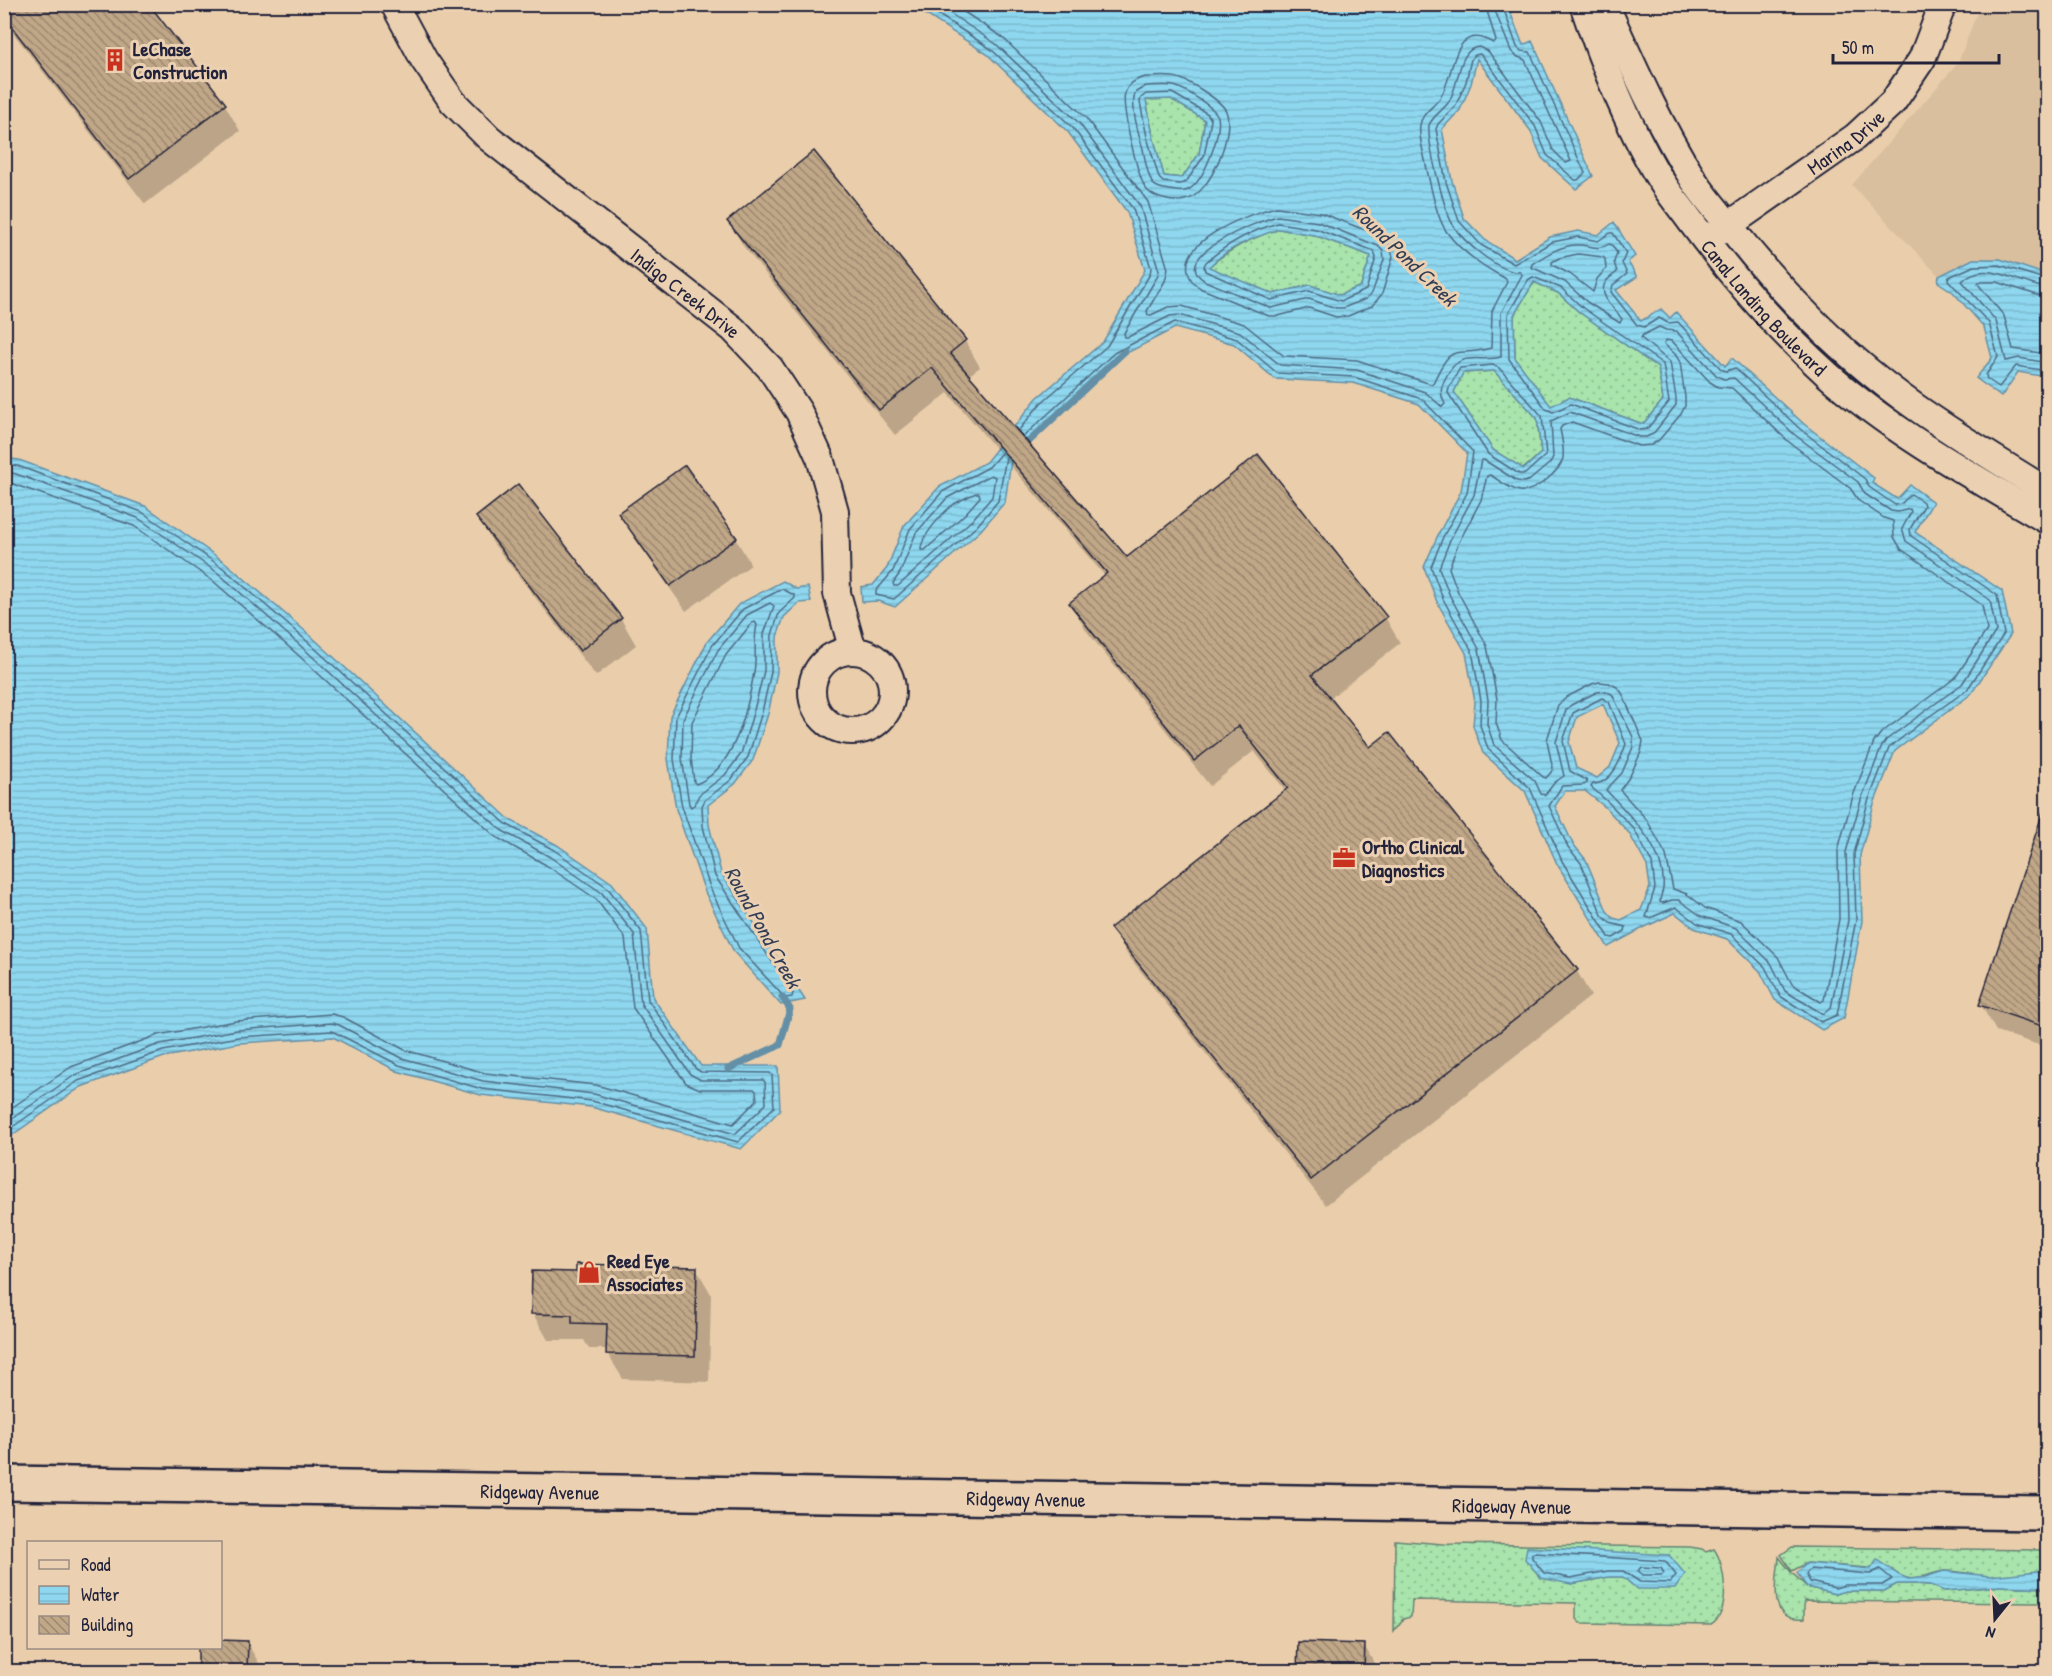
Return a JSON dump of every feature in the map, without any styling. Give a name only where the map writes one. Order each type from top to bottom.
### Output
[{"type":"main road","name":"Ridgeway Avenue","points":[[4,1483],[2048,1513]]},
{"type":"street","name":"Indigo Creek Drive","points":[[394,4],[424,60],[453,102],[489,138],[733,329],[770,368],[799,412],[820,458],[835,511],[837,592],[853,651]]},
{"type":"street","name":"Canal Landing Boulevard","points":[[1583,4],[1619,101],[1656,173],[1738,283],[1776,325],[1829,375],[1923,446],[2048,521]]},
{"type":"street","name":"Canal Landing Boulevard","points":[[1605,4],[1665,132],[1695,181],[1760,265],[1798,307],[1852,357],[1902,398],[2048,492]]},
{"type":"street","name":"Marina Drive","points":[[1706,241],[1855,137],[1893,102],[1922,59],[1943,4]]},
{"type":"shaded area","points":[[1980,5],[2047,5],[2047,275],[2000,259],[1973,259],[1939,276],[1852,185],[1958,63]]},
{"type":"green space","points":[[1171,99],[1205,120],[1199,154],[1182,178],[1164,176],[1146,100]]},
{"type":"green space","points":[[1279,229],[1314,235],[1371,256],[1361,286],[1340,295],[1310,285],[1273,294],[1208,267],[1242,244]]},
{"type":"green space","points":[[1534,282],[1558,293],[1579,312],[1658,368],[1663,400],[1643,424],[1569,397],[1551,407],[1515,358],[1514,315]]},
{"type":"green space","points":[[1494,371],[1537,418],[1541,453],[1523,469],[1493,450],[1454,392],[1463,373]]},
{"type":"green space","points":[[1395,1540],[1443,1544],[1690,1547],[1706,1552],[1714,1549],[1724,1577],[1722,1611],[1711,1625],[1580,1623],[1576,1619],[1576,1603],[1412,1600],[1411,1617],[1403,1619],[1394,1631]],"holes":[[[1668,1555],[1637,1589],[1623,1577],[1609,1577],[1571,1584]]]},
{"type":"green space","points":[[1792,1547],[2047,1550],[2047,1570],[1994,1576],[1945,1571],[1913,1579],[1906,1578],[1892,1570],[1807,1563],[1792,1571],[1781,1555]]},
{"type":"green space","points":[[1779,1557],[1807,1587],[1835,1594],[1845,1591],[1884,1591],[1897,1584],[1929,1585],[1945,1591],[2000,1586],[2047,1588],[2047,1603],[1804,1601],[1804,1619],[1792,1618],[1784,1614],[1777,1598]]},
{"type":"water","points":[[1507,4],[1523,45],[1532,41],[1593,176],[1576,189],[1542,158],[1530,130],[1477,59],[1471,84],[1460,110],[1442,129],[1452,181],[1464,218],[1485,240],[1515,259],[1550,237],[1578,231],[1598,235],[1614,222],[1635,256],[1628,262],[1637,277],[1616,290],[1641,321],[1661,309],[1670,318],[1676,312],[1725,366],[1732,358],[1804,424],[1874,478],[1872,483],[1897,499],[1910,485],[1933,502],[1915,532],[2002,591],[2011,634],[1971,694],[1895,751],[1874,804],[1860,855],[1862,921],[1844,1018],[1822,1030],[1775,1000],[1760,971],[1727,939],[1694,928],[1675,913],[1608,947],[1557,864],[1525,791],[1483,753],[1473,726],[1475,702],[1466,653],[1437,602],[1424,567],[1461,491],[1467,453],[1419,404],[1353,383],[1275,379],[1234,344],[1175,328],[1117,358],[1012,454],[1005,502],[981,530],[895,607],[878,601],[862,602],[861,587],[873,585],[887,568],[904,526],[939,487],[986,462],[1037,398],[1103,342],[1145,270],[1127,212],[1068,132],[987,54],[911,5]],"holes":[[[1171,99],[1205,120],[1199,154],[1182,178],[1164,176],[1146,100]],[[1279,229],[1314,235],[1371,256],[1361,286],[1340,295],[1310,285],[1273,294],[1209,267],[1241,244]],[[1534,282],[1558,293],[1579,312],[1658,368],[1663,400],[1643,424],[1569,397],[1551,406],[1515,358],[1514,315]],[[1494,371],[1537,418],[1541,453],[1524,469],[1493,450],[1454,392],[1463,373]],[[1603,704],[1620,743],[1610,767],[1597,778],[1576,768],[1569,742],[1577,717]],[[1565,791],[1585,791],[1605,807],[1629,833],[1647,866],[1650,887],[1641,910],[1621,920],[1613,918],[1607,911],[1586,860],[1573,844],[1555,806]]]},
{"type":"water","points":[[1973,259],[2000,259],[2047,275],[2047,377],[2018,372],[2001,397],[1976,378],[1992,358],[1984,327],[1953,292],[1938,282],[1939,276]]},
{"type":"water","points":[[5,458],[19,460],[145,506],[226,563],[312,637],[510,820],[557,845],[612,883],[647,929],[653,998],[701,1066],[778,1066],[780,1110],[741,1149],[591,1107],[481,1095],[397,1071],[333,1037],[239,1043],[164,1057],[81,1087],[5,1140]]},
{"type":"water","points":[[783,581],[796,589],[808,587],[811,602],[799,603],[784,617],[777,637],[777,672],[768,714],[753,760],[735,784],[708,805],[709,825],[721,873],[805,1000],[781,1005],[734,952],[705,892],[676,809],[668,759],[670,716],[707,642],[739,604]]},
{"type":"water","points":[[1527,1547],[1669,1555],[1685,1574],[1675,1589],[1637,1589],[1623,1577],[1609,1577],[1571,1584],[1541,1578],[1525,1559]]},
{"type":"water","points":[[1877,1560],[1909,1579],[1944,1571],[1990,1576],[2047,1570],[2047,1588],[2000,1586],[1944,1591],[1930,1585],[1897,1584],[1884,1591],[1845,1591],[1835,1594],[1807,1587],[1797,1573],[1807,1563],[1871,1569]]},
{"type":"building","name":"LeChase Construction","points":[[4,4],[149,4],[226,104],[129,179],[4,17]]},
{"type":"building","name":"Ortho Clinical Diagnostics","points":[[814,151],[966,340],[950,353],[1127,557],[1258,454],[1387,617],[1312,675],[1370,747],[1389,732],[1578,970],[1311,1180],[1110,928],[1288,788],[1239,726],[1194,761],[1069,603],[1107,573],[932,368],[879,410],[727,221]]},
{"type":"building","points":[[685,465],[737,538],[670,586],[618,513]]},
{"type":"building","points":[[518,484],[622,618],[580,651],[476,517]]},
{"type":"building","points":[[2044,809],[2048,810],[2048,1028],[1979,1005]]},
{"type":"building","points":[[576,1264],[697,1267],[695,1356],[606,1354],[607,1324],[572,1323],[572,1315],[531,1314],[532,1271],[576,1272]]},
{"type":"building","points":[[222,1640],[248,1641],[247,1671],[198,1671],[198,1649],[222,1649]]},
{"type":"building","points":[[1298,1642],[1365,1644],[1364,1671],[1297,1671]]},
{"type":"waterway","name":"Round Pond Creek","points":[[1022,448],[1125,351]]},
{"type":"waterway","name":"Round Pond Creek","points":[[728,1069],[780,1045],[790,1009],[782,997]]},
{"type":"place","name":"LeChase Construction","points":[[115,60]]},
{"type":"place","name":"Ortho Clinical Diagnostics","points":[[1344,858]]},
{"type":"place","name":"Reed Eye Associates","points":[[589,1272]]}]
